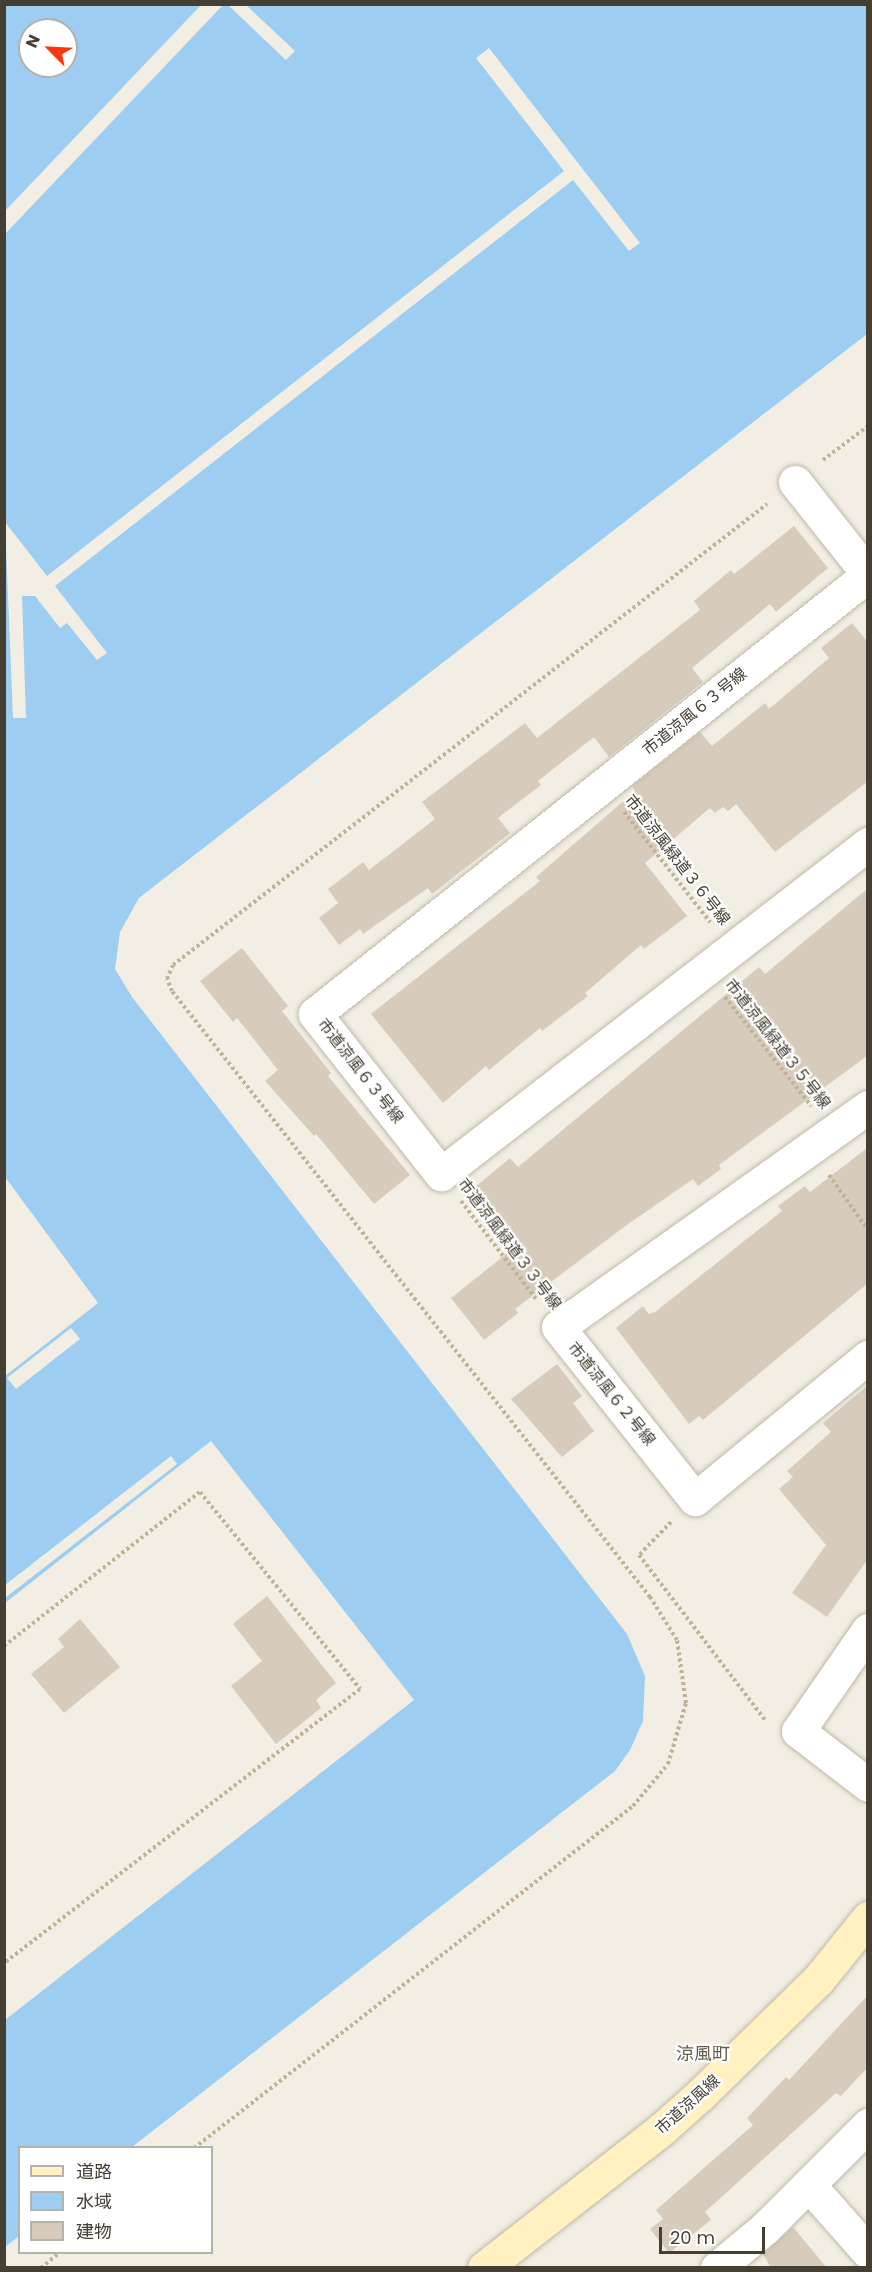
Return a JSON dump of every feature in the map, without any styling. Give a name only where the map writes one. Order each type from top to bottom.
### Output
[{"type":"street","points":[[795,482],[867,574]]},
{"type":"street","name":"市道涼風６３号線","points":[[441,1174],[315,1014],[867,574]]},
{"type":"street","points":[[441,1174],[867,844]]},
{"type":"street","name":"市道涼風６２号線","points":[[695,1499],[558,1327],[867,1107]]},
{"type":"street","points":[[695,1499],[867,1357]]},
{"type":"street","points":[[867,1630],[798,1731],[867,1785]]},
{"type":"street","name":"市道涼風線","points":[[484,2268],[663,2128],[717,2079],[818,1980],[867,1918]]},
{"type":"street","points":[[719,2267],[809,2185],[867,2125]]},
{"type":"street","points":[[809,2185],[867,2252]]},
{"type":"path","points":[[197,2146],[633,1806],[668,1764],[686,1703],[677,1640],[650,1597],[179,1000],[167,979],[173,965],[867,426]]},
{"type":"path","name":"市道涼風緑道３６号線","points":[[603,785],[732,949]]},
{"type":"path","name":"市道涼風緑道３５号線","points":[[704,970],[821,1140],[867,1230]]},
{"type":"path","name":"市道涼風緑道３３号線","points":[[441,1174],[558,1327]]},
{"type":"path","points":[[4,1646],[200,1492],[360,1689],[4,1963]]},
{"type":"path","points":[[695,1499],[639,1555],[768,1724]]},
{"type":"path","points":[[41,2268],[59,2254]]},
{"type":"water","points":[[5,5],[867,5],[867,334],[139,898],[120,932],[115,969],[132,997],[627,1634],[645,1676],[643,1721],[630,1750],[615,1771],[133,2146],[18,2146],[18,2237],[5,2247],[5,2020],[414,1700],[211,1441],[5,1603],[5,1376],[98,1303],[5,1177]]},
{"type":"pier","points":[[201,5],[223,5],[5,234],[5,211]]},
{"type":"pier","points":[[228,5],[246,5],[295,51],[286,60]]},
{"type":"pier","points":[[489,48],[640,243],[629,251],[573,180],[55,586],[107,653],[97,660],[67,623],[60,628],[35,596],[22,596],[26,718],[13,718],[5,522],[47,576],[564,171],[476,58]]},
{"type":"pier","points":[[71,1328],[80,1339],[16,1389],[7,1378]]},
{"type":"pier","points":[[171,1456],[177,1464],[5,1598],[5,1585]]},
{"type":"building","points":[[794,526],[828,568],[776,612],[770,604],[692,668],[703,682],[609,757],[594,737],[538,781],[541,785],[498,818],[510,833],[432,894],[428,888],[363,934],[360,929],[339,945],[319,918],[338,903],[328,889],[363,862],[369,870],[435,819],[422,802],[525,723],[537,738],[700,610],[694,601],[731,570],[734,574]]},
{"type":"building","points":[[852,623],[867,641],[867,782],[775,852],[736,804],[728,811],[723,807],[715,813],[710,808],[645,863],[687,916],[644,949],[641,945],[585,993],[588,996],[542,1031],[540,1028],[489,1070],[486,1066],[443,1103],[371,1014],[540,881],[536,877],[635,791],[632,786],[700,732],[712,746],[765,703],[769,709],[829,658],[821,648]]},
{"type":"building","points":[[867,889],[867,1056],[719,1165],[721,1169],[698,1186],[693,1179],[624,1227],[515,1309],[518,1313],[484,1340],[451,1298],[520,1243],[475,1187],[510,1158],[518,1167],[759,967],[765,974]]},
{"type":"building","points":[[242,948],[288,1006],[282,1011],[331,1073],[328,1076],[410,1175],[374,1204],[316,1134],[314,1136],[265,1081],[278,1070],[237,1018],[233,1022],[200,981]]},
{"type":"building","points":[[867,1148],[867,1284],[703,1420],[699,1416],[689,1424],[616,1328],[643,1306],[649,1314],[655,1312],[782,1211],[778,1206],[805,1186],[810,1192]]},
{"type":"building","points":[[557,1364],[582,1396],[573,1403],[594,1431],[562,1457],[511,1399]]},
{"type":"building","points":[[867,1386],[867,1560],[827,1617],[792,1593],[826,1545],[779,1489],[793,1477],[787,1471],[831,1432],[823,1423]]},
{"type":"building","points":[[267,1596],[336,1683],[316,1700],[321,1708],[276,1744],[231,1686],[262,1661],[233,1624]]},
{"type":"building","points":[[80,1619],[120,1667],[64,1713],[31,1674],[64,1647],[58,1639]]},
{"type":"building","points":[[867,1996],[867,2068],[841,2096],[836,2093],[705,2212],[711,2220],[669,2253],[650,2229],[663,2219],[656,2210],[753,2125],[747,2118],[786,2077],[789,2080]]},
{"type":"building","points":[[793,2227],[827,2268],[771,2268],[763,2254]]},
{"type":"district","name":"涼風町","points":[[703,2054]]}]
